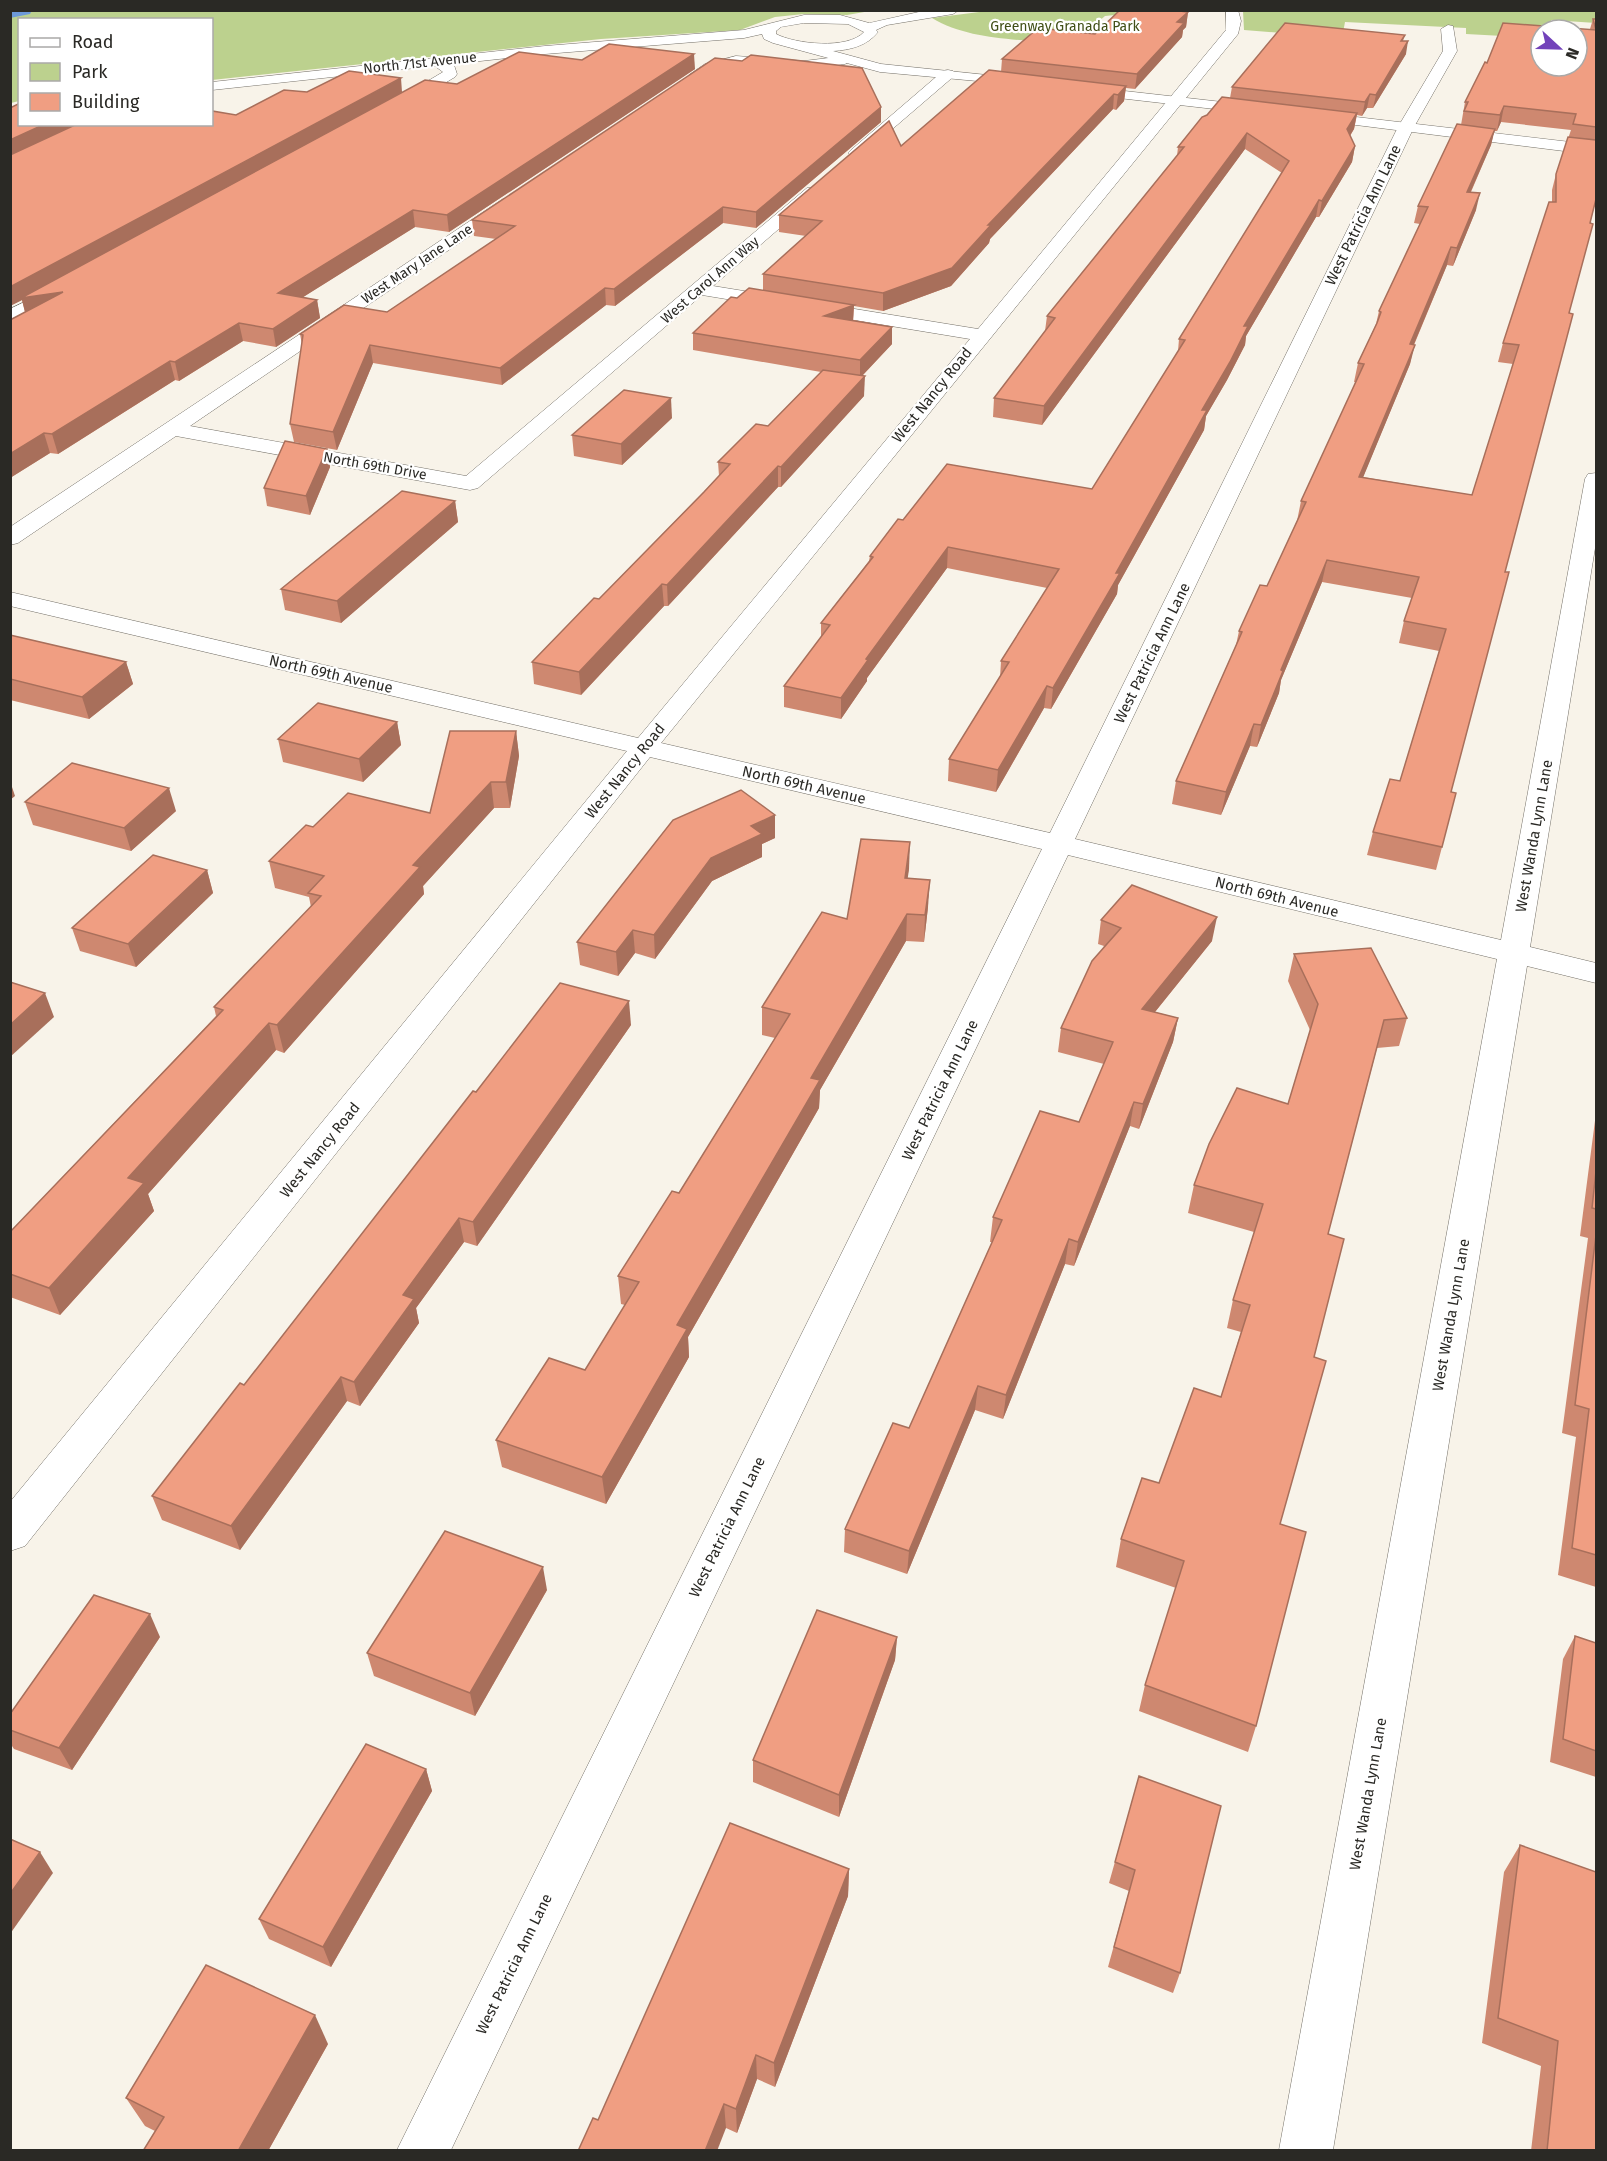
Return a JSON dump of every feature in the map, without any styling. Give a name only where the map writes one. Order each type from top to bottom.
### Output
[{"type":"street","points":[[838,20],[912,10]]},
{"type":"street","points":[[679,86],[714,63],[727,60],[802,66],[849,52],[869,37],[871,32],[868,28],[884,22],[952,10]]},
{"type":"street","name":"West Nancy Road","points":[[10,1533],[644,747],[1233,31],[1232,10]]},
{"type":"street","name":"North 71st Avenue","points":[[213,86],[435,61],[744,34],[796,20],[838,20],[868,28]]},
{"type":"street","points":[[769,29],[769,36],[780,42]]},
{"type":"street","name":"West Patricia Ann Lane","points":[[423,2151],[1406,127],[1450,51],[1448,29]]},
{"type":"street","name":"North 71st Avenue","points":[[629,43],[748,40],[849,52],[852,48],[864,55],[948,74],[1043,85]]},
{"type":"street","points":[[390,109],[450,74],[449,68],[435,61]]},
{"type":"street","points":[[841,166],[948,74]]},
{"type":"street","points":[[1067,88],[1278,112]]},
{"type":"street","points":[[1301,115],[1596,150]]},
{"type":"street","name":"West Carol Ann Way","points":[[470,483],[824,181]]},
{"type":"street","name":"West Mary Jane Lane","points":[[10,538],[520,194]]},
{"type":"street","points":[[10,317],[82,278]]},
{"type":"street","points":[[700,289],[981,335]]},
{"type":"street","name":"North 69th Drive","points":[[173,429],[470,483]]},
{"type":"street","name":"West Wanda Lynn Lane","points":[[1306,2151],[1596,479]]},
{"type":"street","name":"North 69th Avenue","points":[[10,599],[1059,844],[1596,973]]},
{"type":"green space","points":[[11,10],[870,11],[847,15],[804,14],[775,17],[740,30],[601,39],[213,80],[213,18],[18,18],[18,101],[11,103]]},
{"type":"green space","name":"Greenway Granada Park","points":[[995,10],[1155,11],[1105,16],[1072,44],[982,35],[948,26],[932,18]]},
{"type":"green space","points":[[1596,10],[1596,23],[1589,23],[1589,18],[1529,18],[1529,37],[1466,34],[1466,28],[1345,22],[1342,38],[1244,30],[1243,11]]},
{"type":"building","points":[[1120,10],[1188,12],[1177,22],[1184,23],[1137,74],[1002,59],[1038,28],[1095,34]]},
{"type":"building","points":[[1285,23],[1405,35],[1401,41],[1408,41],[1376,95],[1370,94],[1365,102],[1232,87]]},
{"type":"building","points":[[1503,23],[1529,25],[1529,78],[1589,78],[1589,29],[1596,30],[1596,127],[1573,124],[1576,114],[1504,106],[1500,115],[1464,111],[1468,102],[1465,102],[1485,62],[1487,63]]},
{"type":"building","points":[[609,44],[694,54],[447,215],[413,210],[278,293],[317,300],[273,329],[239,323],[175,362],[170,361],[52,434],[44,433],[10,454],[10,320],[63,292],[21,298],[425,80],[457,84],[519,52],[582,60]]},
{"type":"building","points":[[751,55],[862,68],[881,107],[756,212],[723,207],[614,289],[605,288],[500,368],[370,345],[333,432],[290,424],[303,335],[300,334],[344,305],[387,312],[515,226],[472,220],[715,58],[742,61]]},
{"type":"building","points":[[989,70],[1126,86],[1118,95],[1114,94],[988,225],[991,225],[952,268],[883,293],[763,274],[822,221],[779,215],[889,121],[901,146]]},
{"type":"building","points":[[349,71],[401,78],[10,287],[10,155],[73,126],[213,126],[213,111],[236,115],[284,90],[307,92]]},
{"type":"building","points":[[1222,97],[1357,113],[1347,129],[1355,146],[1322,201],[1319,200],[1244,326],[1248,326],[1202,410],[1207,410],[1116,573],[1120,573],[1053,688],[1047,686],[998,770],[949,759],[1009,662],[1001,661],[1059,569],[948,547],[866,659],[868,660],[841,698],[784,686],[830,625],[821,623],[873,557],[870,556],[898,519],[903,520],[947,464],[1092,489],[1185,340],[1179,339],[1289,161],[1247,133],[1044,406],[994,398],[1055,318],[1047,316],[1184,147],[1178,147],[1202,117],[1207,115]]},
{"type":"building","points":[[18,104],[18,126],[41,126],[10,140],[10,108]]},
{"type":"building","points":[[1457,124],[1495,129],[1467,192],[1480,193],[1457,248],[1451,247],[1410,344],[1415,345],[1359,477],[1472,495],[1519,345],[1503,343],[1549,202],[1556,202],[1556,174],[1568,137],[1596,140],[1596,199],[1590,223],[1593,224],[1569,313],[1573,314],[1505,572],[1509,572],[1451,792],[1456,793],[1442,847],[1373,832],[1390,779],[1400,781],[1446,629],[1404,621],[1419,577],[1327,560],[1281,670],[1283,671],[1261,725],[1254,724],[1226,792],[1176,781],[1242,632],[1239,631],[1260,585],[1267,586],[1306,502],[1301,501],[1364,364],[1358,363],[1377,323],[1381,312],[1379,311],[1428,207],[1418,206]]},
{"type":"building","points":[[749,288],[854,305],[824,316],[892,327],[860,360],[693,333],[731,297],[737,298]]},
{"type":"building","points":[[823,370],[865,376],[667,585],[662,584],[579,672],[532,662],[594,598],[599,599],[730,464],[718,462],[756,424],[768,426]]},
{"type":"building","points":[[624,390],[671,398],[621,444],[572,435]]},
{"type":"building","points":[[285,441],[327,449],[306,496],[264,488]]},
{"type":"building","points":[[402,491],[455,501],[337,601],[281,589]]},
{"type":"building","points":[[10,635],[126,662],[82,697],[10,679]]},
{"type":"building","points":[[318,703],[397,722],[359,759],[278,739]]},
{"type":"building","points":[[450,731],[516,731],[506,782],[491,782],[413,865],[420,867],[277,1025],[269,1023],[128,1178],[144,1183],[49,1288],[10,1274],[10,1232],[223,1010],[214,1007],[321,896],[308,893],[324,876],[269,861],[306,825],[313,827],[348,793],[430,813]]},
{"type":"building","points":[[72,763],[169,788],[124,828],[25,802]]},
{"type":"building","points":[[741,790],[775,815],[751,826],[762,834],[711,858],[654,935],[633,930],[616,952],[577,942],[673,820]]},
{"type":"building","points":[[861,839],[910,842],[905,878],[930,880],[925,915],[907,914],[811,1078],[820,1080],[677,1325],[687,1329],[602,1477],[496,1440],[549,1358],[585,1370],[639,1282],[618,1276],[672,1191],[679,1193],[790,1014],[762,1007],[822,912],[847,919]]},
{"type":"building","points":[[153,855],[207,870],[128,944],[72,928]]},
{"type":"building","points":[[1132,885],[1217,917],[1142,1009],[1178,1018],[1143,1104],[1134,1102],[1078,1242],[1069,1239],[1006,1395],[978,1386],[909,1551],[845,1529],[893,1423],[909,1428],[1002,1220],[993,1217],[1040,1111],[1079,1122],[1113,1042],[1061,1028],[1092,961],[1121,928],[1101,920]]},
{"type":"building","points":[[1371,948],[1407,1018],[1384,1020],[1328,1234],[1344,1239],[1314,1357],[1326,1361],[1280,1524],[1306,1532],[1256,1726],[1145,1685],[1184,1561],[1121,1539],[1142,1478],[1159,1483],[1194,1388],[1221,1397],[1250,1305],[1233,1300],[1263,1204],[1194,1185],[1209,1144],[1237,1088],[1288,1104],[1318,1004],[1294,954]]},
{"type":"building","points":[[10,982],[45,993],[10,1025]]},
{"type":"building","points":[[560,983],[629,1001],[473,1222],[459,1218],[403,1295],[414,1299],[354,1382],[341,1377],[231,1526],[152,1496],[240,1383],[244,1385]]},
{"type":"building","points":[[1596,1171],[1596,1209],[1592,1208]]},
{"type":"building","points":[[1596,1235],[1596,1555],[1572,1548],[1589,1409],[1575,1405]]},
{"type":"building","points":[[445,1531],[543,1567],[470,1693],[367,1653]]},
{"type":"building","points":[[94,1595],[150,1614],[59,1748],[10,1730],[10,1714]]},
{"type":"building","points":[[817,1610],[897,1637],[839,1795],[753,1760]]},
{"type":"building","points":[[1575,1636],[1596,1643],[1596,1751],[1563,1739]]},
{"type":"building","points":[[366,1744],[426,1769],[323,1947],[259,1919]]},
{"type":"building","points":[[1139,1776],[1221,1806],[1180,1973],[1114,1947],[1135,1870],[1115,1862]]},
{"type":"building","points":[[730,1823],[849,1869],[774,2063],[756,2055],[736,2109],[724,2104],[705,2151],[578,2151],[593,2118],[598,2120]]},
{"type":"building","points":[[10,1839],[40,1852],[10,1894]]},
{"type":"building","points":[[1520,1845],[1596,1872],[1596,2151],[1547,2151],[1558,2041],[1498,2018]]},
{"type":"building","points":[[206,1965],[315,2015],[238,2151],[143,2151],[164,2117],[126,2098]]},
{"type":"waterway","points":[[10,12],[23,10]]}]
